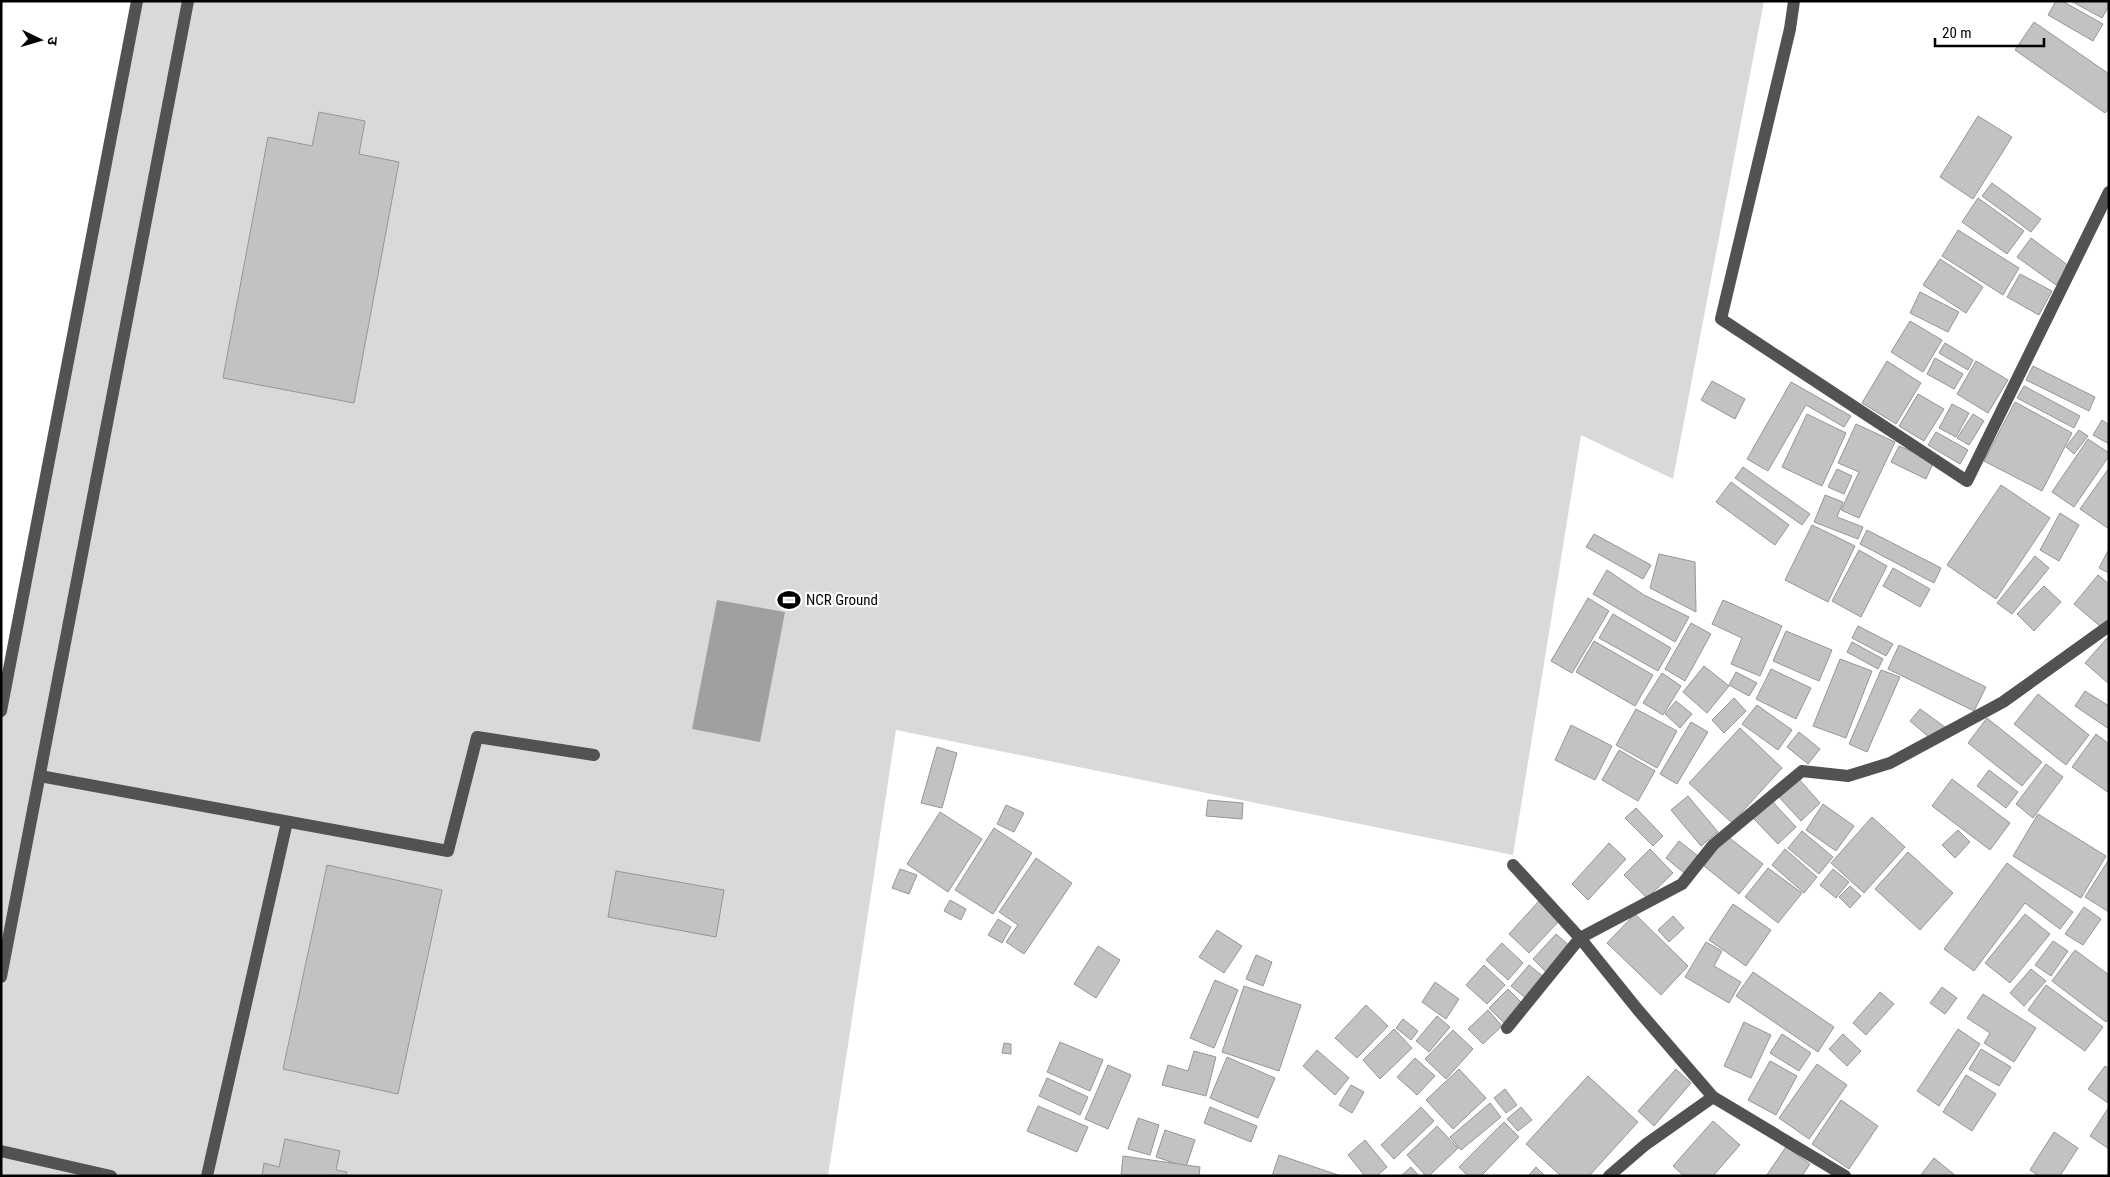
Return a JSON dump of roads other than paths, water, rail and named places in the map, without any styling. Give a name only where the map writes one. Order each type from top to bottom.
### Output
[{"type":"street","points":[[1,711],[137,1]]},
{"type":"street","points":[[1,977],[188,1]]},
{"type":"street","points":[[1794,1],[1790,29],[1721,319],[1967,481],[2109,192]]},
{"type":"street","points":[[1507,1028],[1580,938],[1682,884],[1713,845],[1802,771],[1848,776],[1890,763],[2003,702],[2109,626]]},
{"type":"street","points":[[40,776],[448,851],[477,737],[594,755]]},
{"type":"street","points":[[207,1176],[287,822]]},
{"type":"street","points":[[1513,865],[1580,938],[1638,1010],[1713,1097],[1845,1176]]},
{"type":"street","points":[[1610,1176],[1645,1145],[1713,1097]]},
{"type":"street","points":[[1,1151],[111,1176]]},
{"type":"place","name":"NCR Ground","points":[[789,600]]}]
